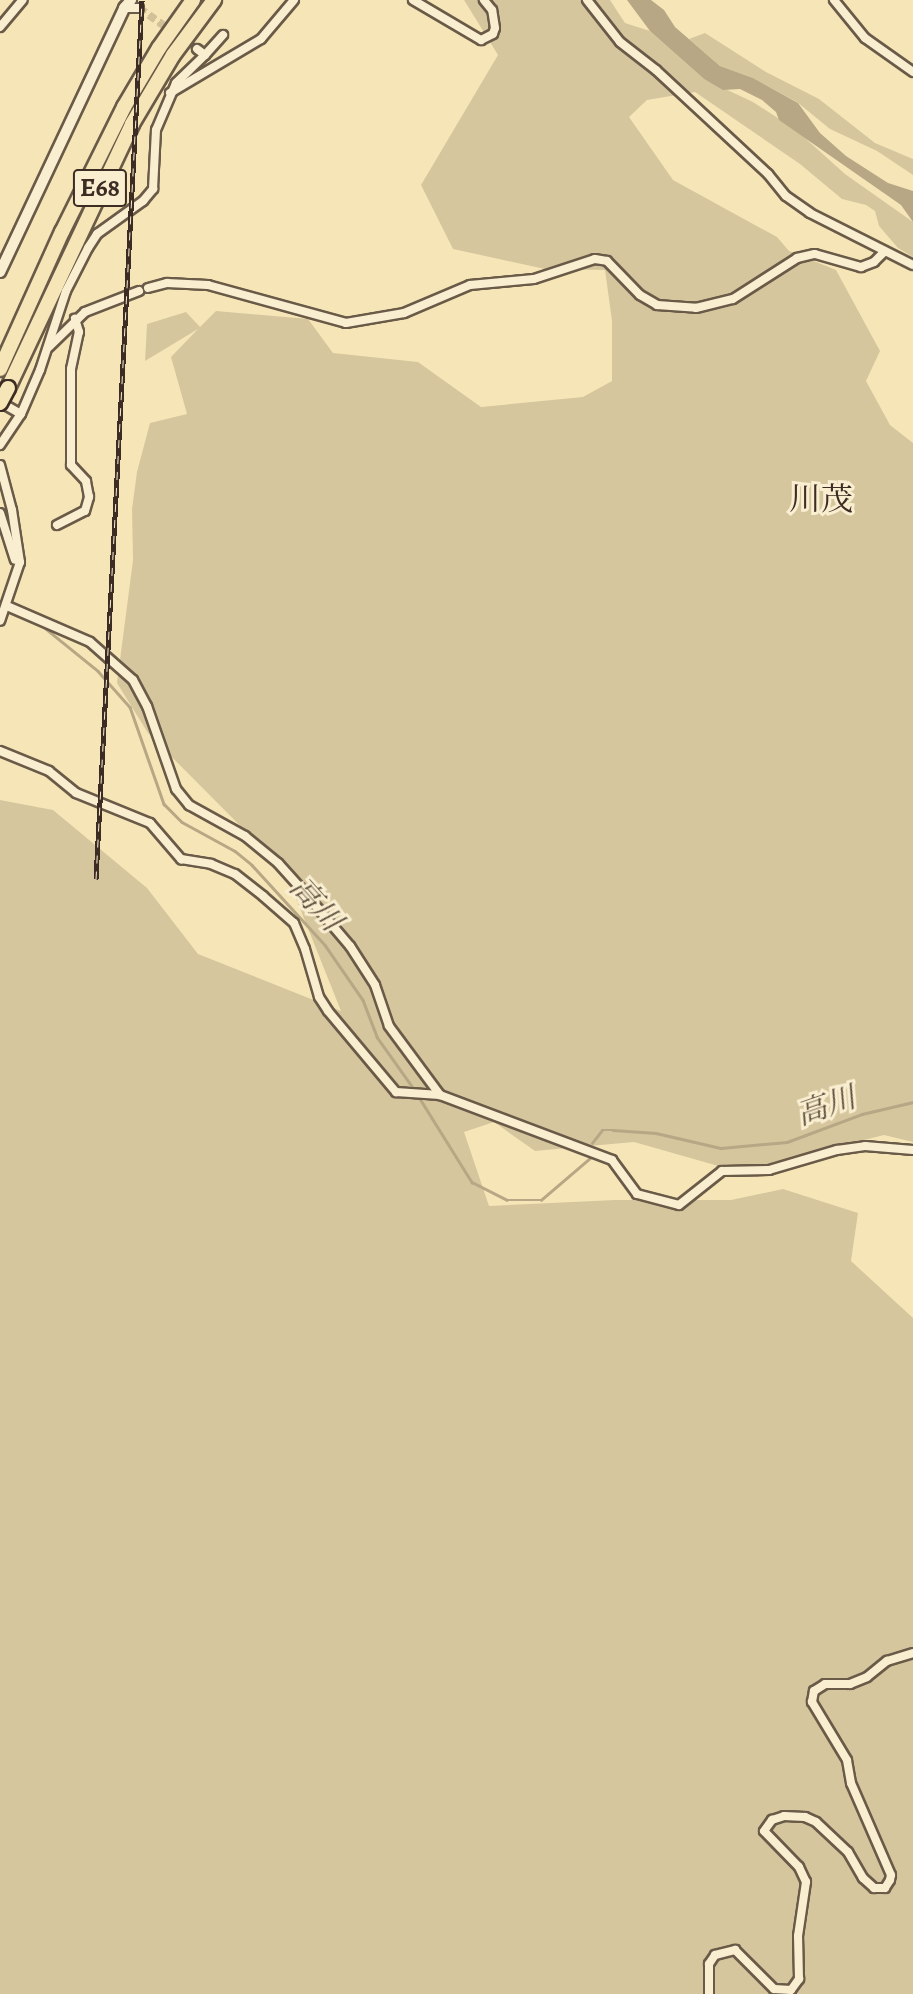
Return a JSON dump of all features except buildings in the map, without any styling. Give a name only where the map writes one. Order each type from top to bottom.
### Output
[{"type":"highway","name":"E68","points":[[0,369],[118,117],[159,48],[193,0]]},
{"type":"highway","name":"E68","points":[[0,402],[132,124],[173,55],[214,0]]},
{"type":"street","points":[[0,27],[23,0]]},
{"type":"street","points":[[0,270],[132,5],[115,0]]},
{"type":"street","points":[[170,93],[261,39],[294,0]]},
{"type":"street","points":[[413,0],[481,40],[493,34],[495,28],[492,10],[484,0]]},
{"type":"street","points":[[587,0],[620,42],[656,70],[768,174],[786,196],[810,214],[913,265]]},
{"type":"street","points":[[834,0],[865,38],[913,72]]},
{"type":"street","points":[[0,444],[21,414],[66,291],[97,233],[143,201],[153,189],[156,130],[170,93],[176,83],[223,35]]},
{"type":"street","points":[[197,49],[205,55]]},
{"type":"street","points":[[47,349],[75,319],[94,308],[167,283],[208,285],[332,321],[363,322],[404,313],[470,285],[534,279],[595,259],[607,261],[640,295],[657,305],[672,308],[696,307],[733,299],[797,258],[815,254],[860,267],[874,262],[884,251]]},
{"type":"street","points":[[57,525],[85,511],[89,497],[86,481],[71,465],[71,369],[79,332],[75,319]]},
{"type":"street","points":[[0,402],[21,414]]},
{"type":"street","points":[[0,465],[17,537],[20,562],[0,621]]},
{"type":"street","points":[[0,513],[13,553],[17,577]]},
{"type":"street","points":[[7,606],[90,642],[133,680],[147,706],[176,789],[189,805],[246,836],[278,863],[304,892],[365,968],[375,985],[389,1026],[440,1095]]},
{"type":"street","points":[[0,751],[49,771],[76,793],[150,823],[181,859],[211,864],[235,874],[263,896],[294,923],[306,949],[319,998],[396,1092],[440,1095],[612,1160],[637,1194],[679,1205],[722,1171],[769,1170],[837,1150],[865,1146],[913,1150]]},
{"type":"street","points":[[709,1994],[709,1964],[715,1955],[735,1950],[774,1989],[791,1990],[799,1979],[798,1936],[806,1882],[799,1867],[764,1831],[772,1820],[784,1816],[816,1822],[848,1852],[863,1878],[874,1888],[885,1888],[890,1880],[891,1875],[851,1783],[847,1760],[812,1702],[814,1692],[825,1684],[850,1684],[867,1677],[887,1661],[913,1653]]},
{"type":"shaded area","points":[[464,0],[610,0],[625,23],[650,31],[704,79],[753,102],[796,130],[845,174],[913,222],[913,257],[898,248],[879,226],[875,211],[866,205],[842,199],[800,164],[695,92],[647,100],[629,117],[673,180],[777,237],[789,251],[836,270],[880,351],[866,381],[890,425],[913,443],[913,1142],[884,1135],[832,1148],[757,1177],[634,1142],[535,1151],[494,1122],[464,1132],[489,1206],[615,1200],[731,1200],[783,1189],[858,1213],[851,1261],[913,1318],[913,1994],[0,1994],[0,800],[53,810],[147,888],[198,954],[341,1011],[285,871],[148,733],[117,683],[133,560],[132,509],[137,472],[150,423],[187,414],[171,357],[198,329],[145,361],[147,324],[186,312],[200,327],[216,311],[308,319],[333,353],[418,362],[481,407],[583,397],[612,381],[612,321],[605,270],[545,269],[453,249],[421,185],[498,55]]},
{"type":"shaded area","points":[[627,0],[651,0],[664,10],[675,27],[720,66],[753,78],[798,103],[820,133],[846,156],[888,183],[913,191],[913,222],[901,205],[779,120],[776,112],[762,100],[740,89],[723,90],[704,79],[650,31]]},
{"type":"shaded area","points":[[705,33],[766,72],[819,99],[875,143],[913,159],[913,175],[877,151],[830,129],[797,102],[753,78],[720,66],[689,39]]},
{"type":"waterway","name":"高川","points":[[40,624],[98,671],[130,707],[164,804],[182,822],[235,851],[252,865],[325,945],[363,1000],[377,1037],[414,1089],[472,1182],[507,1200],[541,1200],[590,1158]]},
{"type":"waterway","name":"高川","points":[[592,1143],[602,1130],[656,1133],[721,1148],[787,1142],[862,1114],[913,1102]]},
{"type":"tunnel","points":[[139,8],[197,49]]},
{"type":"railway","points":[[96,879],[142,0]]},
{"type":"district","name":"川茂","points":[[821,499]]}]
